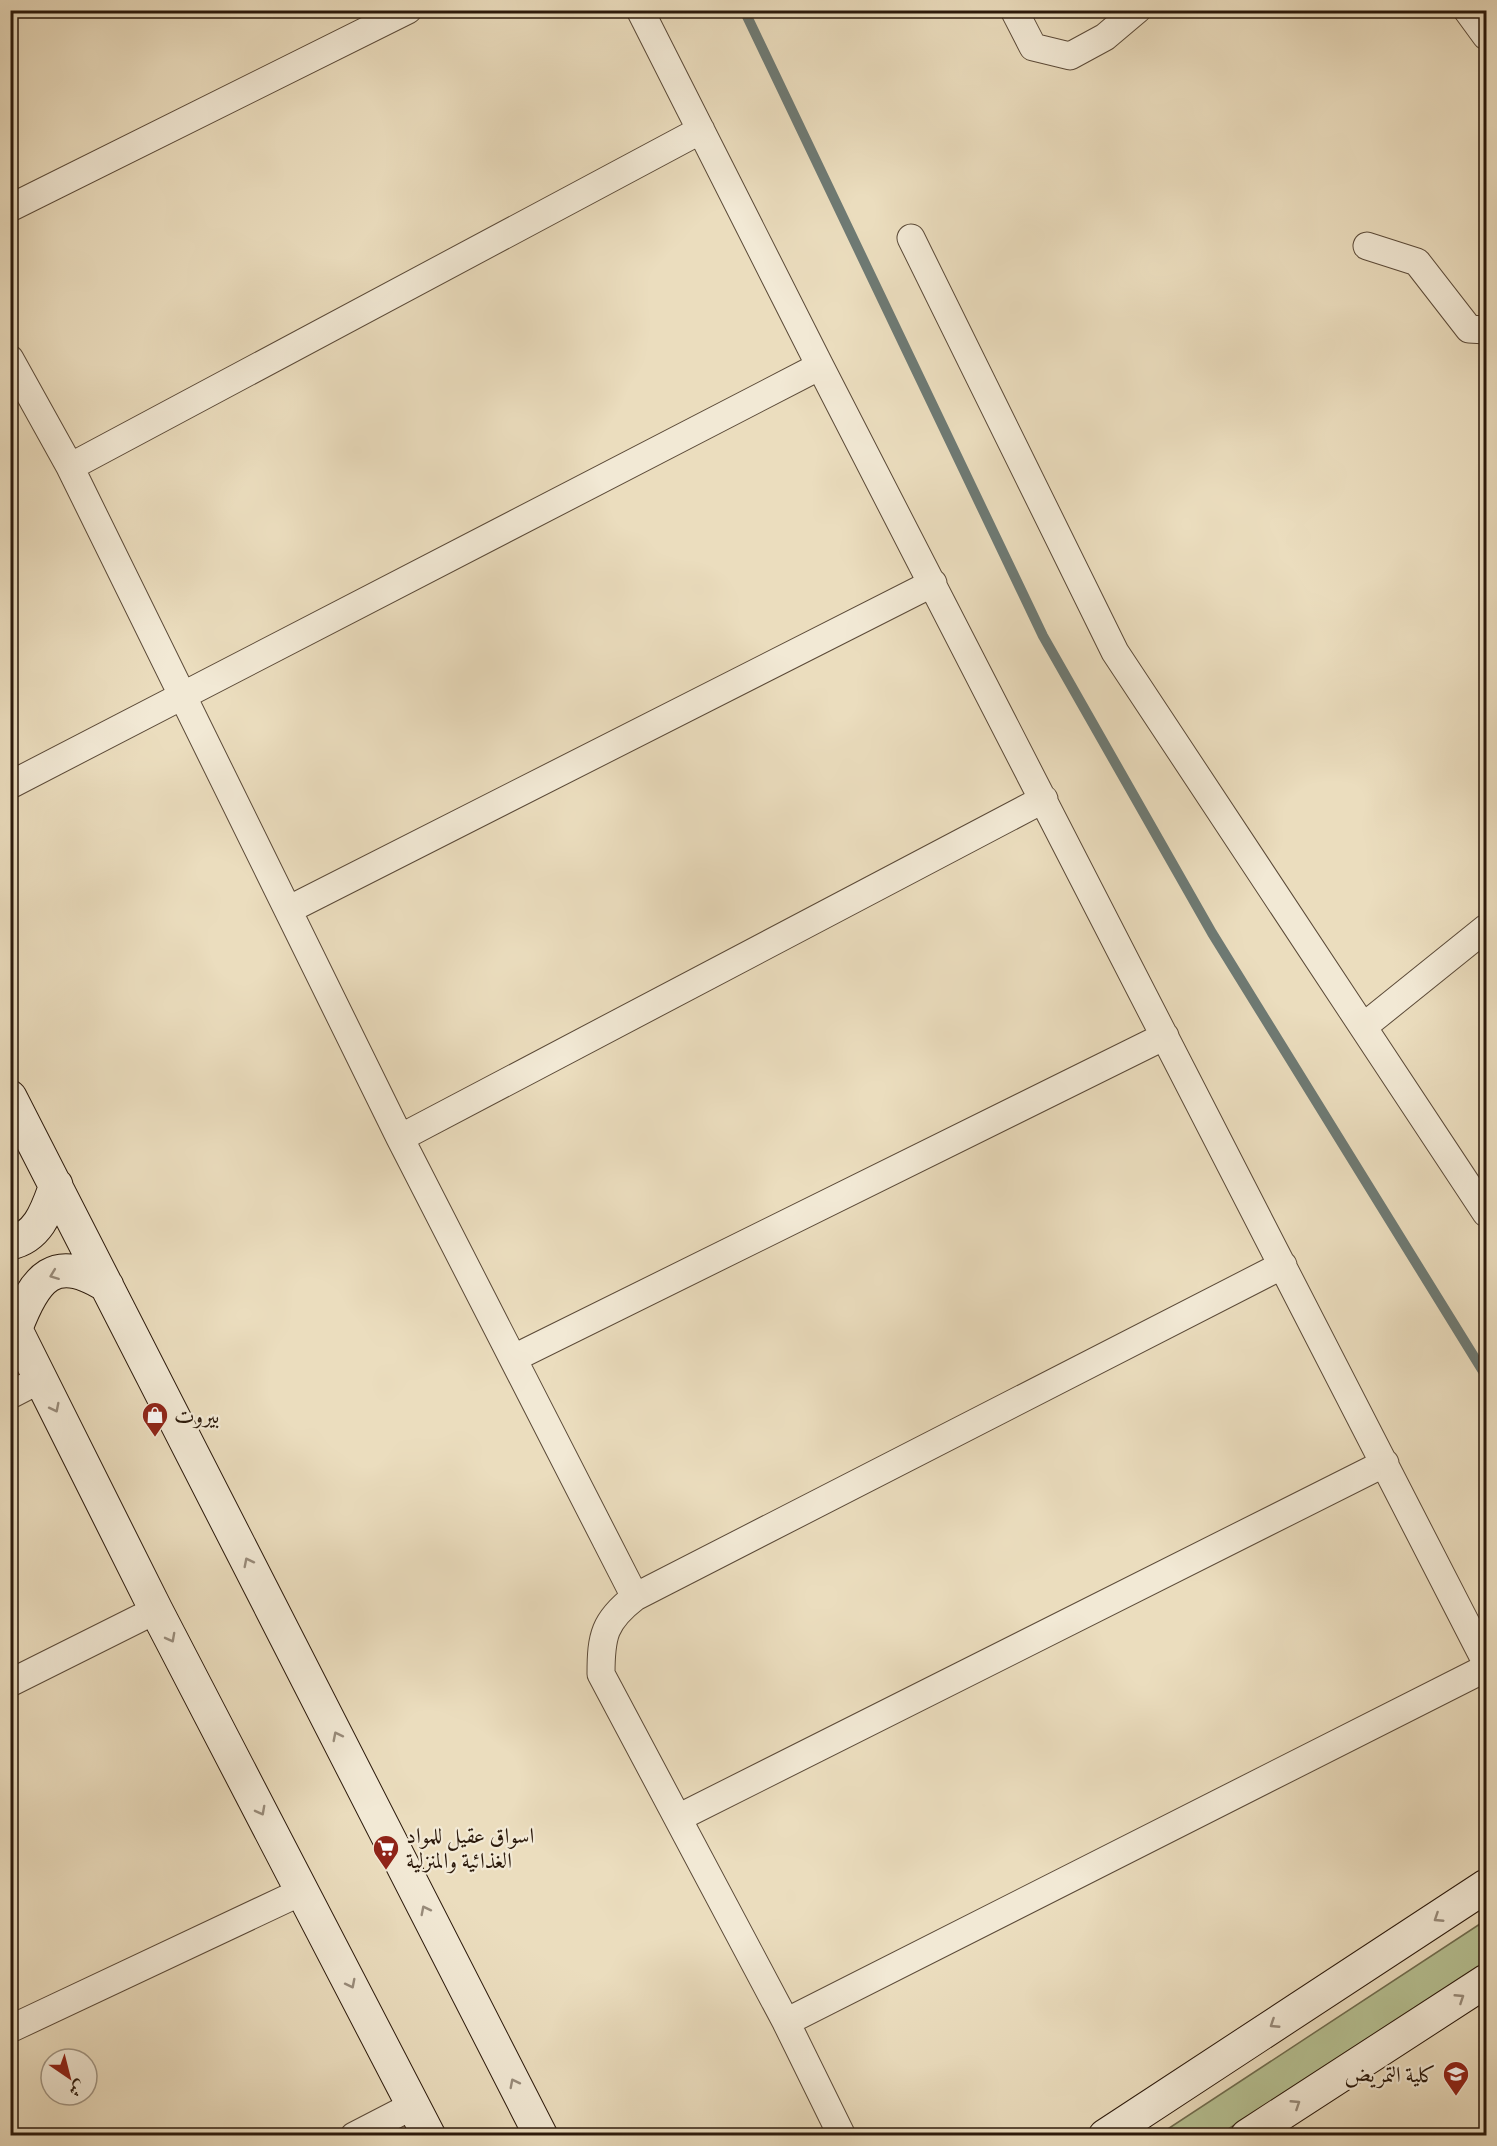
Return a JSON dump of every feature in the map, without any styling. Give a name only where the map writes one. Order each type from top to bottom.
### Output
[{"type":"main road","points":[[10,1097],[541,2136]]},
{"type":"main road","points":[[10,1243],[25,1238],[42,1221],[56,1185]]},
{"type":"main road","points":[[107,1286],[87,1273],[72,1270],[47,1276],[30,1293],[13,1323],[156,1610],[429,2136]]},
{"type":"main road","points":[[1105,2136],[1486,1886]]},
{"type":"main road","points":[[1247,2136],[1486,1981]]},
{"type":"street","points":[[10,208],[408,10]]},
{"type":"street","points":[[640,10],[820,366],[1486,1662]]},
{"type":"street","points":[[1014,10],[1033,47],[1070,56],[1105,37],[1137,10]]},
{"type":"street","points":[[1467,10],[1486,36]]},
{"type":"street","points":[[70,467],[701,130]]},
{"type":"street","points":[[911,238],[1115,652],[1364,1027],[1482,1196]]},
{"type":"street","points":[[1367,246],[1418,262],[1469,329],[1486,330]]},
{"type":"street","points":[[10,359],[70,467],[400,1138],[634,1597]]},
{"type":"street","points":[[10,785],[820,366]]},
{"type":"street","points":[[288,910],[933,583]]},
{"type":"street","points":[[400,1138],[1044,799]]},
{"type":"street","points":[[1364,1027],[1486,928]]},
{"type":"street","points":[[514,1358],[1165,1036]]},
{"type":"street","points":[[842,2136],[786,2022],[601,1674],[601,1643],[614,1613],[634,1597],[1283,1265]]},
{"type":"street","points":[[10,1395],[41,1379]]},
{"type":"street","points":[[678,1818],[1385,1463]]},
{"type":"street","points":[[10,1683],[156,1610]]},
{"type":"street","points":[[786,2022],[1486,1668]]},
{"type":"street","points":[[10,2029],[303,1891]]},
{"type":"street","points":[[354,2136],[414,2105]]},
{"type":"green space","points":[[1486,1920],[1486,1963],[1219,2135],[1157,2136]]},
{"type":"waterway","points":[[744,10],[1043,636],[1212,933],[1486,1376]]},
{"type":"place","name":"بيروت","points":[[155,1438]]},
{"type":"place","name":"اسواق عقيل للمواد الغذائية والمنزلية","points":[[386,1871]]},
{"type":"place","name":"كلية التمريض","points":[[1456,2097]]}]
